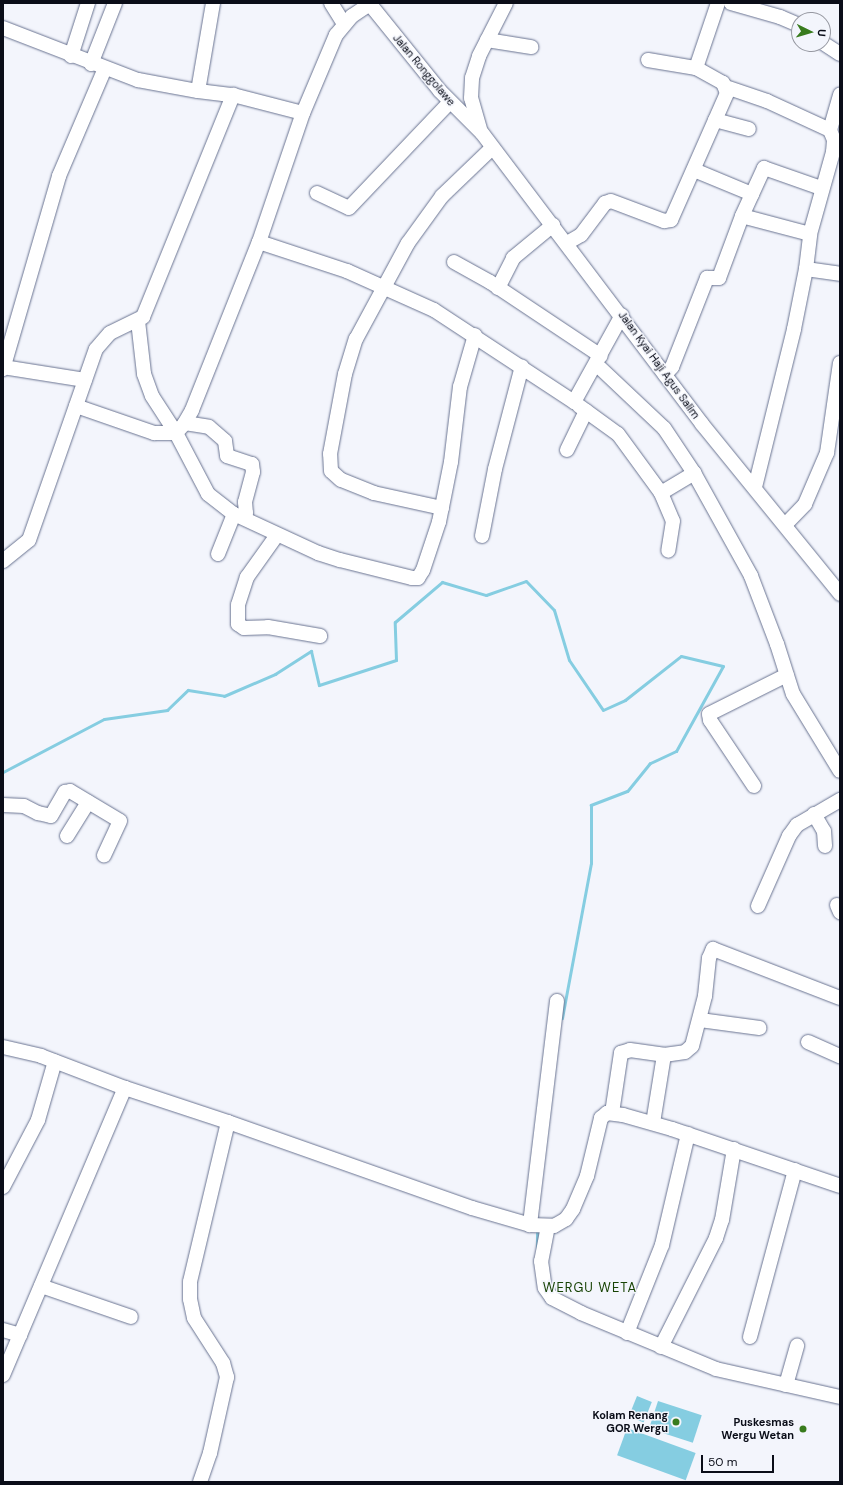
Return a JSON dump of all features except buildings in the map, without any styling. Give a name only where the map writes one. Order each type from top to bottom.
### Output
[{"type":"street","points":[[72,56],[88,3]]},
{"type":"street","points":[[92,64],[115,3]]},
{"type":"street","points":[[198,91],[213,3]]},
{"type":"street","points":[[331,3],[348,14]]},
{"type":"street","points":[[180,428],[192,410],[259,242],[303,113],[328,50],[348,14],[369,3]]},
{"type":"street","name":"Jalan Ronggolawe","points":[[369,3],[450,102],[482,133]]},
{"type":"street","points":[[482,133],[471,98],[472,78],[487,40],[506,3]]},
{"type":"street","points":[[696,68],[718,3],[706,3]]},
{"type":"street","points":[[731,3],[791,22]]},
{"type":"street","points":[[3,28],[92,64],[138,80],[198,91],[233,95],[303,113]]},
{"type":"street","points":[[487,40],[532,47]]},
{"type":"street","points":[[831,48],[840,54]]},
{"type":"street","points":[[648,60],[696,68],[726,87],[767,101],[830,130]]},
{"type":"street","points":[[85,380],[3,368],[59,176],[105,68]]},
{"type":"street","points":[[567,243],[581,235],[605,203],[611,201],[670,221],[727,93],[726,87]]},
{"type":"street","points":[[755,487],[794,329],[806,269],[810,234],[821,188],[833,152],[834,140],[830,130],[840,94]]},
{"type":"street","points":[[3,561],[29,540],[96,349],[103,339],[110,333],[138,322],[149,306],[233,95]]},
{"type":"street","points":[[317,193],[349,208],[450,102]]},
{"type":"street","points":[[715,120],[749,129]]},
{"type":"street","name":"Jalan Kyai Haji Agus Salim","points":[[482,133],[492,148],[622,315],[665,374],[840,594]]},
{"type":"street","points":[[442,508],[374,493],[341,480],[331,471],[330,454],[345,374],[356,339],[408,243],[442,196],[492,148]]},
{"type":"street","points":[[665,374],[672,368],[707,278],[719,278],[742,216],[764,168],[821,188]]},
{"type":"street","points":[[694,170],[752,194]]},
{"type":"street","points":[[742,216],[810,234]]},
{"type":"street","points":[[498,288],[513,258],[553,225]]},
{"type":"street","points":[[259,242],[347,270],[434,310],[522,366],[618,434],[661,493],[673,521],[668,551]]},
{"type":"street","points":[[454,262],[498,288],[598,360],[664,428],[694,473],[750,576],[793,694],[840,770]]},
{"type":"street","points":[[806,269],[840,274]]},
{"type":"street","points":[[574,402],[622,315]]},
{"type":"street","points":[[138,322],[144,374],[152,396],[180,428],[208,494],[239,516],[277,535],[340,560],[418,578],[428,557],[442,508],[451,462],[460,387],[474,335]]},
{"type":"street","points":[[785,525],[805,504],[827,453],[840,364]]},
{"type":"street","points":[[482,536],[495,469],[522,366]]},
{"type":"street","points":[[76,406],[154,433],[180,428],[209,428],[225,441],[227,456],[252,464],[253,472],[246,502],[246,513],[239,516],[218,554]]},
{"type":"street","points":[[567,450],[586,411]]},
{"type":"street","points":[[661,493],[694,473]]},
{"type":"street","points":[[277,535],[247,577],[238,605],[238,624],[244,628],[268,627],[320,636]]},
{"type":"street","points":[[754,786],[710,720],[708,714],[787,675]]},
{"type":"street","points":[[3,805],[24,806],[48,816],[53,814],[67,791],[120,821],[104,856]]},
{"type":"street","points":[[758,906],[789,836],[797,825],[840,800]]},
{"type":"street","points":[[67,836],[88,802]]},
{"type":"street","points":[[814,814],[824,831],[825,846]]},
{"type":"street","points":[[612,1113],[621,1053],[630,1050],[664,1055],[689,1050],[700,1020],[708,958],[713,949],[840,998]]},
{"type":"street","points":[[557,1001],[539,1225],[541,1261],[547,1294],[580,1313],[716,1369],[840,1397]]},
{"type":"street","points":[[700,1020],[759,1028]]},
{"type":"street","points":[[808,1042],[840,1056]]},
{"type":"street","points":[[3,1047],[55,1061],[125,1088],[228,1122],[472,1208],[539,1225],[560,1224],[573,1209],[587,1176],[601,1118],[612,1113],[653,1123],[688,1134],[840,1186]]},
{"type":"street","points":[[653,1123],[664,1055]]},
{"type":"street","points":[[3,1187],[38,1120],[55,1061]]},
{"type":"street","points":[[3,1375],[125,1088]]},
{"type":"street","points":[[200,1482],[216,1430],[227,1377],[223,1363],[194,1318],[190,1299],[190,1282],[228,1122]]},
{"type":"street","points":[[627,1333],[662,1245],[688,1134]]},
{"type":"street","points":[[661,1347],[716,1238],[722,1220],[734,1149]]},
{"type":"street","points":[[750,1337],[795,1170]]},
{"type":"street","points":[[41,1286],[131,1317]]},
{"type":"street","points":[[3,1330],[20,1336]]},
{"type":"street","points":[[786,1386],[797,1346]]},
{"type":"water","points":[[637,1396],[652,1402],[644,1422],[629,1416]]},
{"type":"water","name":"Kolam Renang GOR Wergu","points":[[658,1401],[702,1415],[693,1443],[649,1429]]},
{"type":"water","points":[[627,1428],[696,1453],[686,1480],[617,1455]]},
{"type":"waterway","points":[[3,772],[104,719],[167,710],[188,690],[224,696],[275,674],[311,651],[319,685],[396,660],[395,622],[442,582],[486,595],[526,581],[554,610],[569,660],[603,710],[625,700],[681,656],[723,666],[676,751],[650,763],[627,791],[591,805],[591,863],[562,1018]]},
{"type":"waterway","points":[[537,1230],[537,1250]]},
{"type":"place","name":"Kolam Renang GOR Wergu","points":[[676,1422]]},
{"type":"place","name":"Puskesmas Wergu Wetan","points":[[803,1429]]},
{"type":"district","name":"WERGU WETA","points":[[590,1288]]}]
